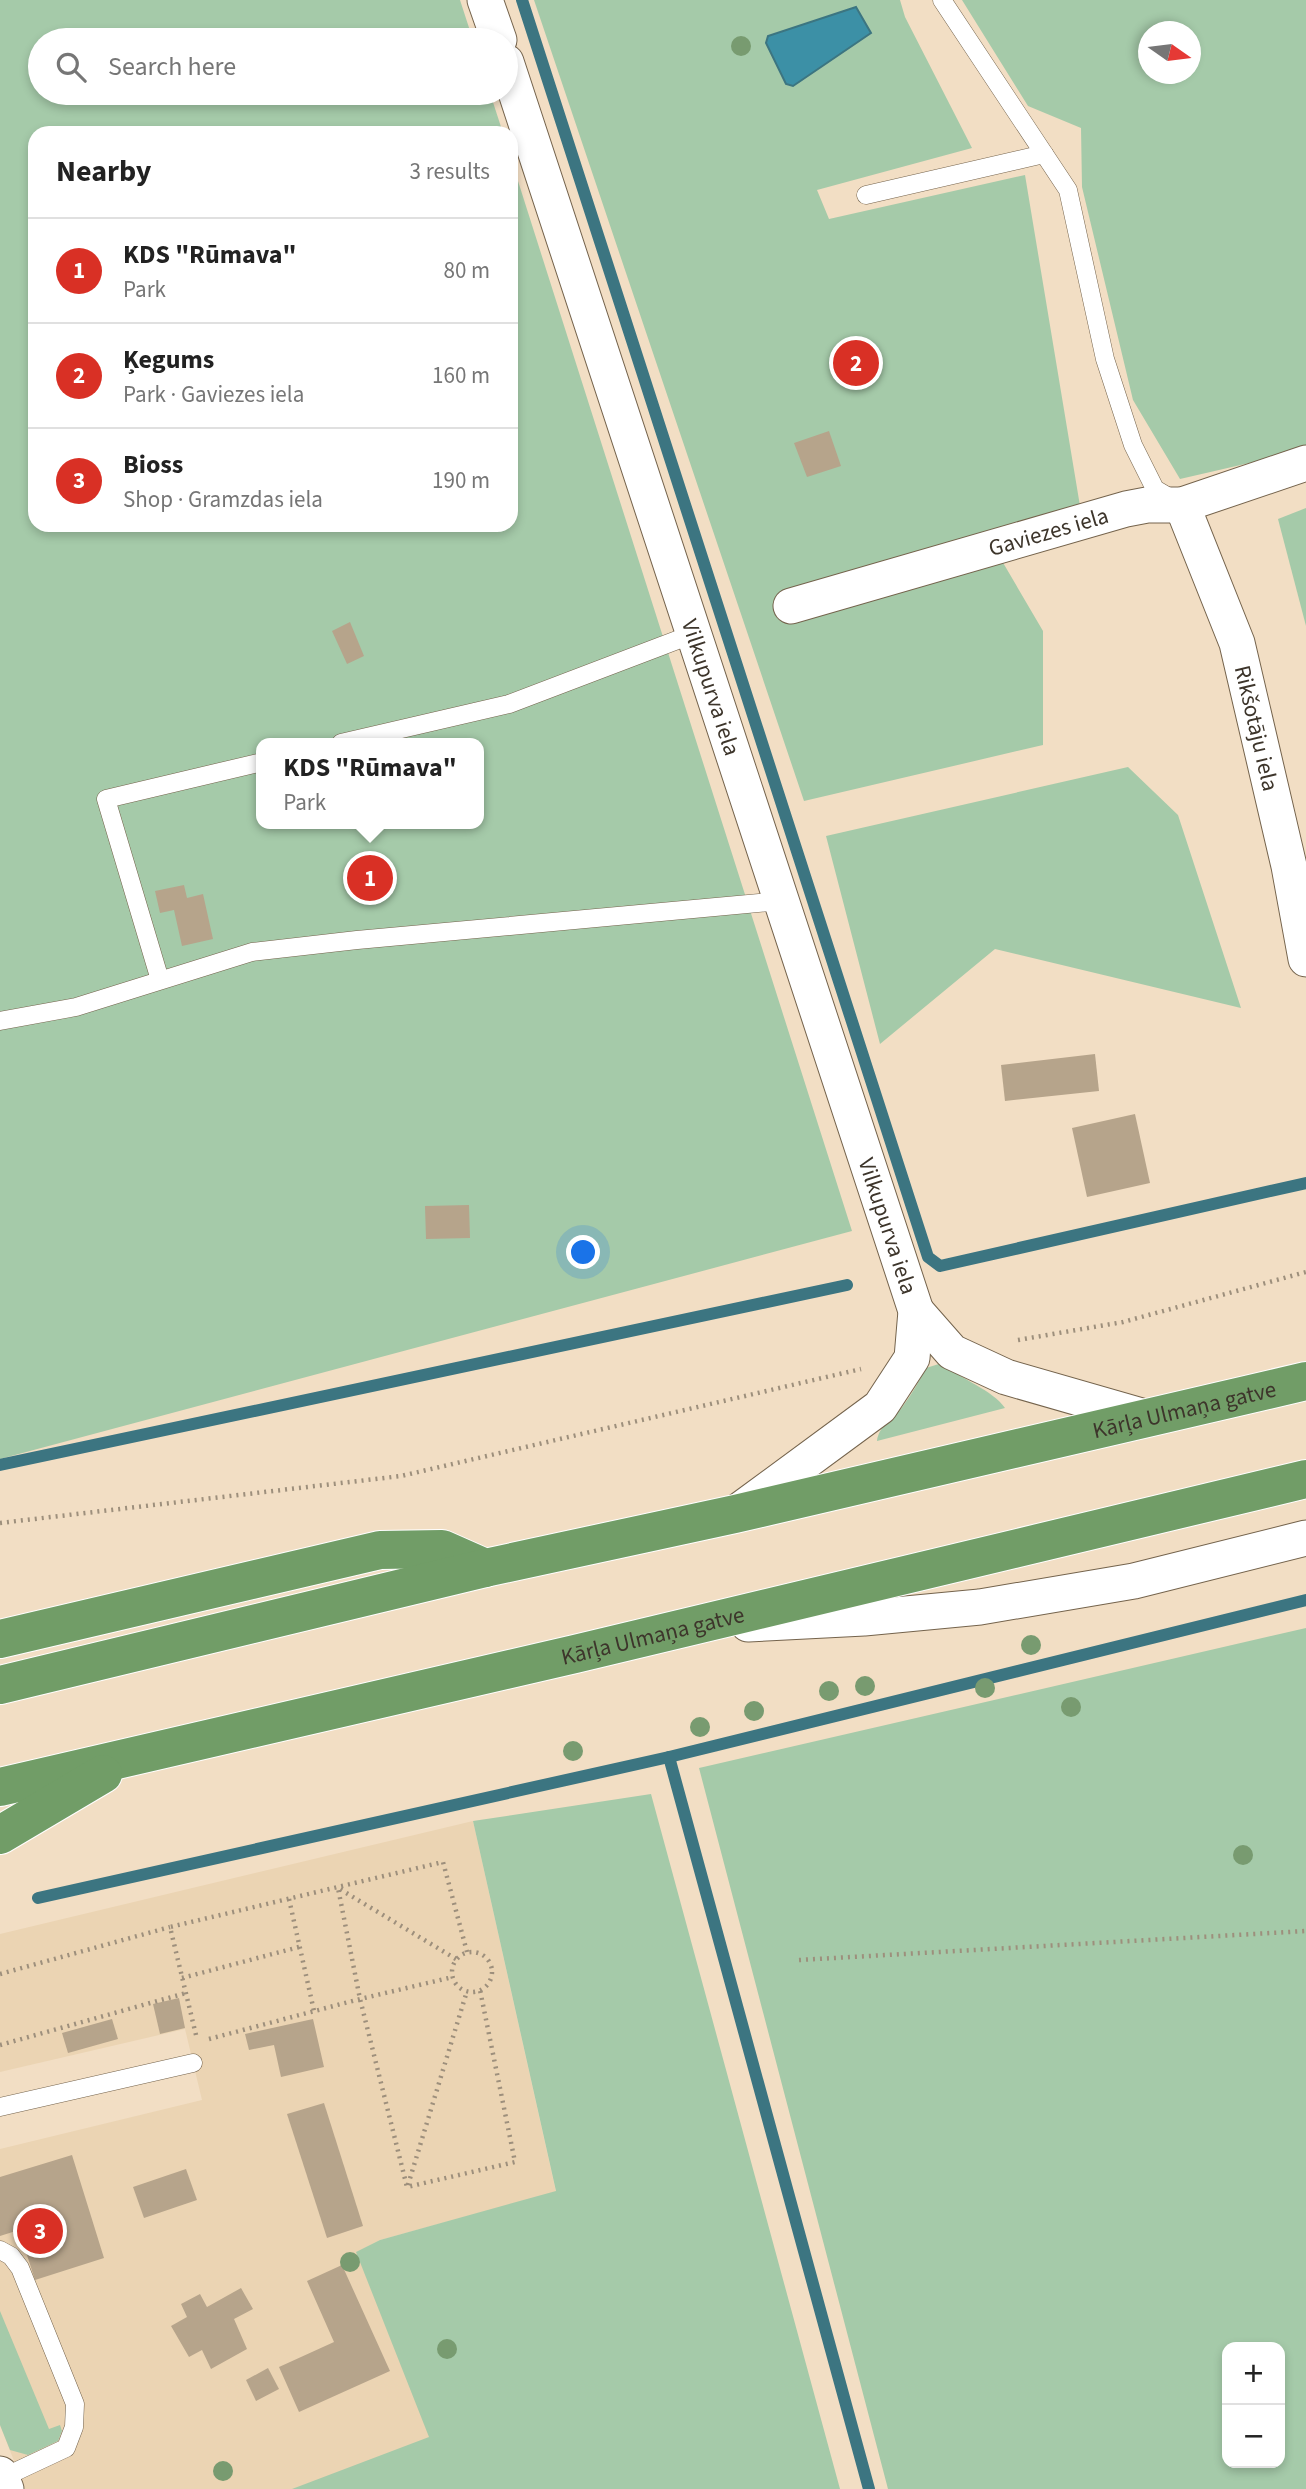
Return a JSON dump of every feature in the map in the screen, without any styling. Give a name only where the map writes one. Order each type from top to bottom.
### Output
[{"type":"highway","name":"Kārļa Ulmaņa gatve","points":[[0,1685],[485,1568],[735,1514],[1306,1381]]},
{"type":"highway","name":"Kārļa Ulmaņa gatve","points":[[0,1787],[532,1664],[1306,1479]]},
{"type":"highway","points":[[0,1639],[380,1550],[442,1549],[485,1568]]},
{"type":"highway","points":[[0,1835],[138,1754]]},
{"type":"street","points":[[485,0],[495,28]]},
{"type":"street","name":"Vilkupurva iela","points":[[517,105],[526,141],[694,634],[916,1311]]},
{"type":"street","name":"Gaviezes iela","points":[[791,606],[1126,509],[1147,505],[1182,505],[1306,463]]},
{"type":"street","name":"Rikšotāju iela","points":[[1182,505],[1237,643],[1289,866],[1306,959]]},
{"type":"street","points":[[916,1311],[952,1352],[1006,1377],[1145,1417]]},
{"type":"street","points":[[735,1514],[880,1408],[912,1358],[916,1311]]},
{"type":"street","points":[[685,1627],[864,1618],[980,1607],[1134,1581],[1306,1538]]},
{"type":"lane","points":[[942,0],[1068,190],[1105,359],[1133,445],[1155,489],[1182,505]]},
{"type":"lane","points":[[866,195],[1044,154]]},
{"type":"lane","points":[[363,738],[509,704],[694,634]]},
{"type":"lane","points":[[160,981],[106,799],[256,763]]},
{"type":"lane","points":[[0,1021],[76,1007],[252,952],[781,901]]},
{"type":"lane","points":[[0,2107],[193,2063]]},
{"type":"lane","points":[[0,2250],[11,2256],[20,2268],[75,2404],[74,2427],[66,2448],[3,2480]]},
{"type":"path","points":[[952,1352],[1123,1322],[1306,1272]]},
{"type":"path","points":[[0,1523],[401,1476],[912,1358]]},
{"type":"path","points":[[0,1974],[170,1927],[443,1862],[467,1952]]},
{"type":"path","points":[[338,1888],[456,1959]]},
{"type":"path","points":[[338,1888],[360,1998],[407,2187]]},
{"type":"path","points":[[289,1899],[314,2011]]},
{"type":"path","points":[[170,1927],[198,2042],[360,1998],[453,1978]]},
{"type":"path","points":[[799,1960],[1306,1931]]},
{"type":"path","points":[[182,1978],[299,1947]]},
{"type":"path","points":[[467,1952],[479,1953],[492,1967],[490,1980],[481,1990],[467,1992],[460,1988],[453,1978],[456,1959],[467,1952]]},
{"type":"path","points":[[407,2187],[515,2162],[481,1990]]},
{"type":"path","points":[[407,2187],[467,1992]]},
{"type":"path","points":[[0,2045],[186,1993]]},
{"type":"shaded area","points":[[473,1821],[556,2192],[380,2240],[357,2252],[430,2437],[301,2489],[25,2489],[0,2425],[0,2149],[202,2100],[185,2029],[0,2072],[0,1934]]},
{"type":"green space","points":[[0,0],[460,0],[469,28],[28,28],[28,105],[494,105],[501,126],[28,126],[28,532],[518,532],[518,181],[852,1231],[0,1459]]},
{"type":"green space","points":[[534,0],[900,0],[905,17],[972,148],[817,190],[829,219],[1025,175],[1080,506],[985,532],[1043,631],[1043,745],[804,801]]},
{"type":"green space","points":[[962,0],[1306,0],[1306,450],[1180,479],[1133,400],[1082,187],[1081,128],[1028,106]]},
{"type":"green space","points":[[1306,508],[1306,626],[1278,519]]},
{"type":"green space","points":[[1128,767],[1178,815],[1241,1008],[995,949],[880,1044],[826,836]]},
{"type":"green space","points":[[942,1363],[993,1396],[1005,1408],[877,1441],[881,1430],[903,1406],[926,1368]]},
{"type":"green space","points":[[1306,1628],[1306,2489],[888,2489],[699,1768]]},
{"type":"green space","points":[[651,1794],[840,2489],[292,2489],[429,2437],[356,2252],[380,2240],[556,2191],[473,1821]]},
{"type":"green space","points":[[0,2311],[49,2429],[60,2425],[62,2431],[58,2441],[28,2455],[10,2450],[0,2425]]},
{"type":"water","points":[[856,7],[871,33],[793,86],[786,84],[766,43],[768,36]]},
{"type":"building","points":[[829,431],[841,466],[807,477],[794,443]]},
{"type":"building","points":[[350,622],[364,656],[347,664],[332,631]]},
{"type":"building","points":[[184,885],[187,898],[203,894],[213,939],[182,946],[174,910],[160,913],[155,891]]},
{"type":"building","points":[[1095,1054],[1099,1091],[1005,1101],[1001,1065]]},
{"type":"building","points":[[1135,1114],[1150,1183],[1087,1197],[1072,1128]]},
{"type":"building","points":[[469,1205],[470,1238],[426,1239],[425,1206]]},
{"type":"building","points":[[179,1998],[185,2028],[160,2034],[153,2004]]},
{"type":"building","points":[[112,2019],[118,2039],[68,2053],[62,2033]]},
{"type":"building","points":[[313,2019],[324,2067],[281,2077],[274,2045],[249,2050],[245,2034]]},
{"type":"building","points":[[324,2103],[363,2226],[327,2238],[287,2114]]},
{"type":"building","points":[[72,2155],[104,2258],[35,2280],[19,2230],[0,2236],[0,2177]]},
{"type":"building","points":[[186,2169],[197,2200],[144,2218],[133,2187]]},
{"type":"building","points":[[342,2265],[390,2371],[299,2412],[279,2367],[334,2342],[307,2281]]},
{"type":"building","points":[[241,2288],[253,2309],[234,2319],[247,2349],[211,2369],[202,2350],[189,2357],[171,2326],[187,2317],[181,2304],[200,2294],[207,2307]]},
{"type":"building","points":[[268,2368],[279,2389],[256,2401],[246,2380]]},
{"type":"waterway","points":[[522,0],[928,1257],[940,1266],[1306,1183]]},
{"type":"waterway","points":[[0,1465],[847,1285]]},
{"type":"waterway","points":[[38,1898],[669,1757],[1306,1600]]},
{"type":"waterway","points":[[669,1757],[869,2489]]},
{"type":"place","name":"Ķegums","points":[[856,363]]},
{"type":"place","name":"KDS \"Rūmava\"","points":[[370,878]]},
{"type":"place","name":"Bioss","points":[[40,2231]]}]
